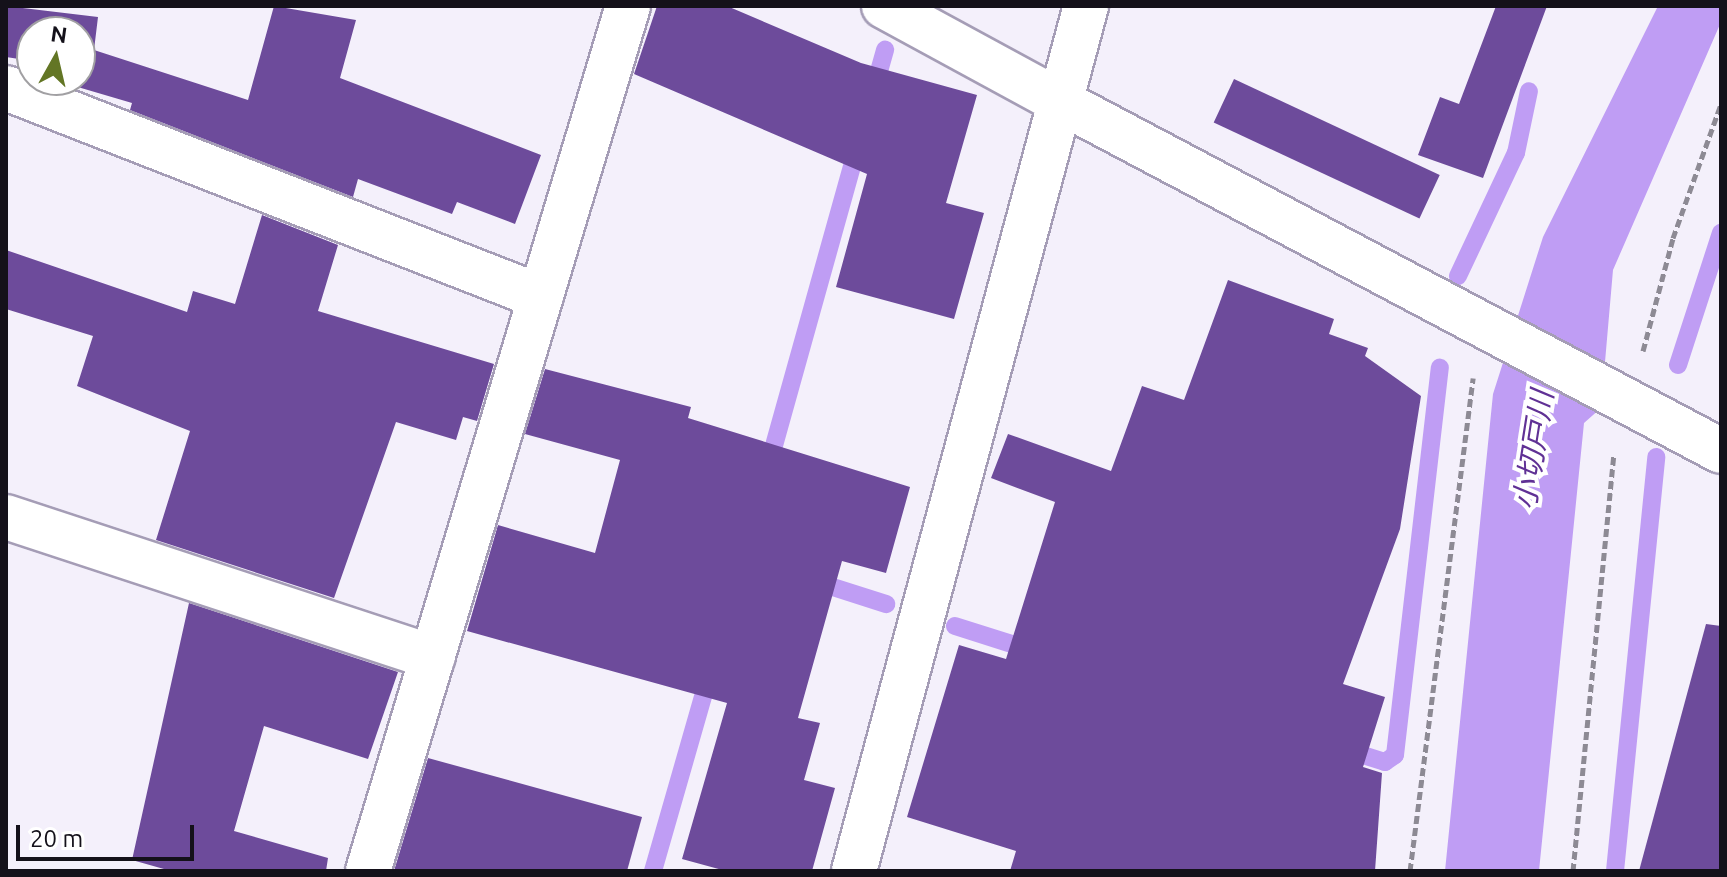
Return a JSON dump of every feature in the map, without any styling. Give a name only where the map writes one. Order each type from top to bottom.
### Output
[{"type":"street","points":[[368,871],[628,6]]},
{"type":"street","points":[[884,6],[1721,451]]},
{"type":"street","points":[[854,871],[1063,103],[1086,6]]},
{"type":"street","points":[[6,88],[541,297]]},
{"type":"street","points":[[6,517],[433,657]]},
{"type":"path","points":[[1573,871],[1623,399],[1649,313],[1721,104]]},
{"type":"path","points":[[1410,871],[1486,325]]},
{"type":"water","name":"小切戸川","points":[[1658,6],[1721,6],[1721,22],[1613,270],[1601,408],[1584,423],[1539,871],[1445,871],[1493,394],[1543,237]]},
{"type":"building","points":[[6,6],[90,16],[16,16],[16,59],[6,57]]},
{"type":"building","points":[[274,6],[356,20],[340,78],[541,155],[515,224],[457,202],[452,214],[358,179],[353,197],[130,110],[132,103],[96,92],[96,51],[248,100]]},
{"type":"building","points":[[657,6],[727,6],[861,63],[977,95],[946,203],[984,213],[954,319],[836,287],[867,174],[634,74]]},
{"type":"building","points":[[1496,6],[1547,6],[1483,178],[1418,155],[1440,97],[1459,104]]},
{"type":"building","points":[[1234,79],[1440,175],[1419,218],[1214,123]]},
{"type":"building","points":[[262,215],[338,245],[318,311],[494,364],[477,421],[463,417],[456,440],[396,422],[334,598],[156,540],[190,431],[77,386],[93,336],[6,309],[6,250],[187,312],[193,291],[235,304]]},
{"type":"building","points":[[1228,280],[1334,319],[1329,334],[1368,348],[1365,356],[1421,396],[1400,529],[1343,684],[1385,697],[1363,767],[1382,773],[1375,871],[1010,871],[1016,851],[907,817],[959,645],[1006,659],[1055,502],[991,478],[1008,434],[1111,471],[1142,386],[1184,400]]},
{"type":"building","points":[[545,369],[691,407],[688,418],[910,487],[886,573],[842,561],[798,718],[820,723],[804,780],[835,788],[812,871],[726,871],[682,859],[727,703],[467,631],[498,525],[595,553],[620,460],[525,434]]},
{"type":"building","points":[[189,603],[398,672],[368,759],[264,726],[234,831],[328,858],[326,871],[171,871],[132,860]]},
{"type":"building","points":[[1706,624],[1721,626],[1721,871],[1639,871]]},
{"type":"building","points":[[428,758],[642,817],[627,871],[394,871]]},
{"type":"waterway","points":[[874,89],[885,50]]},
{"type":"waterway","points":[[1458,276],[1516,153],[1529,91]]},
{"type":"waterway","points":[[768,467],[858,145]]},
{"type":"waterway","points":[[1678,365],[1721,233]]},
{"type":"waterway","points":[[1344,749],[1385,762],[1395,755],[1440,368]]},
{"type":"waterway","points":[[1615,871],[1656,457]]},
{"type":"waterway","points":[[814,581],[886,604]]},
{"type":"waterway","points":[[955,626],[1034,651]]},
{"type":"waterway","points":[[653,871],[710,672]]}]
